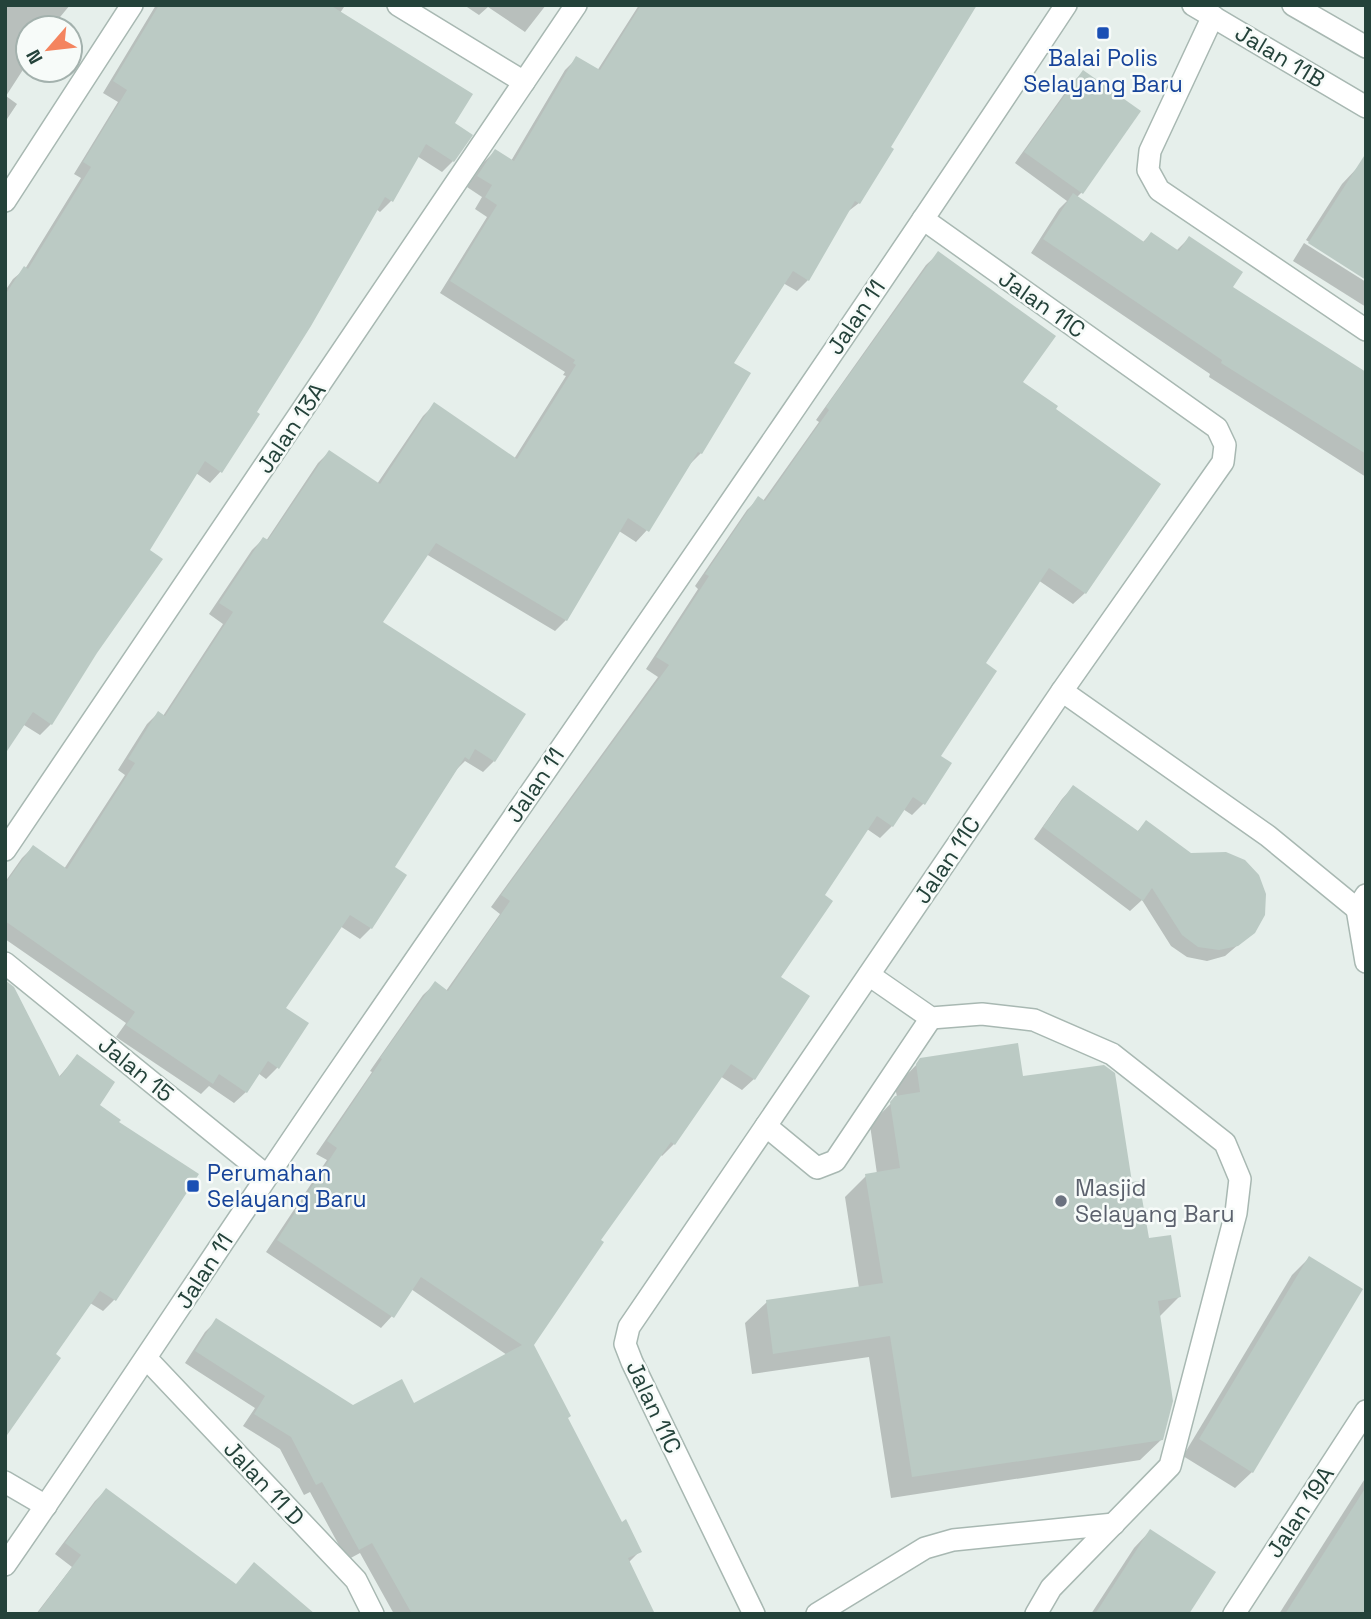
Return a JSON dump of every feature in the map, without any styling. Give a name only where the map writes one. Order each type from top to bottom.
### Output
[{"type":"street","points":[[5,201],[132,5]]},
{"type":"street","points":[[398,5],[524,82]]},
{"type":"street","name":"Jalan 13A","points":[[5,850],[576,5]]},
{"type":"street","name":"Jalan 11","points":[[5,1565],[267,1176],[923,219],[1066,5]]},
{"type":"street","name":"Jalan 11B","points":[[1193,5],[1366,107]]},
{"type":"street","points":[[1293,5],[1364,43]]},
{"type":"street","points":[[1213,16],[1150,151],[1148,170],[1159,190],[1366,330]]},
{"type":"street","name":"Jalan 11C","points":[[754,1614],[625,1344],[629,1327],[1062,691],[1223,462],[1225,445],[1217,428],[923,219]]},
{"type":"street","points":[[1062,691],[1361,902],[1366,962]]},
{"type":"street","name":"Jalan 15","points":[[5,964],[267,1176]]},
{"type":"street","points":[[869,975],[931,1018],[982,1014],[1034,1020],[1112,1054],[1225,1143],[1240,1178],[1237,1213],[1170,1466],[1052,1588],[1036,1614]]},
{"type":"street","points":[[766,1126],[817,1168],[835,1161],[931,1018]]},
{"type":"street","name":"Jalan 11 D","points":[[146,1358],[356,1580],[373,1614]]},
{"type":"street","name":"Jalan 19A","points":[[1234,1614],[1366,1411]]},
{"type":"street","points":[[5,1482],[46,1506]]},
{"type":"street","points":[[817,1614],[934,1545],[953,1540],[1114,1524]]},
{"type":"building","points":[[159,5],[330,5],[473,94],[455,123],[473,135],[454,162],[426,144],[393,202],[385,197],[311,326],[257,412],[260,414],[222,473],[205,461],[150,550],[163,559],[97,653],[52,725],[33,712],[5,754],[5,295],[24,266],[28,269],[91,167],[83,162],[127,90],[113,81]]},
{"type":"building","points":[[641,5],[977,5],[891,147],[894,149],[860,204],[855,201],[809,281],[793,271],[734,363],[751,373],[702,454],[698,452],[649,532],[628,518],[567,621],[436,543],[383,622],[526,714],[495,762],[475,749],[469,760],[465,757],[395,867],[407,875],[372,929],[350,915],[286,1008],[309,1023],[279,1069],[268,1061],[247,1093],[219,1074],[213,1084],[126,1025],[135,1012],[5,921],[5,884],[33,845],[67,869],[135,763],[128,759],[158,711],[165,716],[233,612],[219,603],[263,537],[268,540],[329,450],[380,484],[434,402],[517,459],[576,365],[573,363],[575,360],[450,281],[497,205],[485,197],[492,185],[477,176],[495,149],[514,161],[576,56],[600,70]]},
{"type":"building","points":[[1083,70],[1141,111],[1083,194],[1024,152]]},
{"type":"building","points":[[1366,153],[1366,280],[1308,243]]},
{"type":"building","points":[[1073,193],[1144,242],[1151,232],[1179,251],[1189,236],[1243,272],[1233,287],[1366,372],[1366,454],[1221,363],[1222,360],[1043,239]]},
{"type":"building","points":[[938,251],[1056,336],[1023,382],[1161,484],[1086,594],[1049,568],[986,663],[997,671],[941,756],[952,763],[925,805],[913,797],[893,827],[877,816],[825,895],[833,901],[781,977],[810,996],[755,1080],[731,1064],[675,1145],[671,1142],[601,1240],[604,1242],[534,1345],[622,1522],[626,1519],[642,1552],[628,1558],[655,1614],[412,1614],[372,1543],[359,1550],[322,1482],[316,1485],[291,1437],[254,1414],[265,1396],[195,1351],[216,1318],[353,1405],[402,1379],[414,1403],[522,1345],[421,1277],[394,1318],[277,1240],[337,1148],[327,1141],[382,1059],[380,1058],[435,981],[448,991],[510,901],[501,895],[669,665],[656,657],[709,576],[705,574],[758,496],[765,501],[829,410],[826,407]]},
{"type":"building","points":[[1073,785],[1138,831],[1146,820],[1191,853],[1226,852],[1245,860],[1259,875],[1266,894],[1265,915],[1255,933],[1238,946],[1219,950],[1198,947],[1182,935],[1152,888],[1143,901],[1043,827]]},
{"type":"building","points":[[5,980],[14,987],[60,1077],[77,1054],[115,1082],[100,1105],[121,1120],[119,1122],[199,1174],[116,1301],[100,1291],[56,1354],[61,1358],[5,1438]]},
{"type":"building","points":[[1018,1043],[1023,1076],[1104,1065],[1115,1073],[1132,1182],[1139,1181],[1149,1238],[1171,1235],[1181,1297],[1158,1301],[1173,1401],[1163,1440],[912,1477],[890,1336],[773,1354],[766,1300],[883,1283],[865,1174],[900,1168],[890,1102],[895,1096],[920,1092],[916,1064],[920,1058]]},
{"type":"building","points":[[1309,1256],[1363,1289],[1253,1473],[1199,1439]]},
{"type":"building","points":[[1366,1487],[1366,1614],[1285,1614]]},
{"type":"building","points":[[106,1488],[236,1584],[254,1562],[315,1614],[37,1614],[81,1555],[65,1543]]},
{"type":"building","points":[[1150,1529],[1216,1572],[1189,1614],[1095,1614]]},
{"type":"place","name":"Balai Polis Selayang Baru","points":[[1103,33]]},
{"type":"place","name":"Perumahan Selayang Baru","points":[[193,1186]]},
{"type":"place","name":"Masjid Selayang Baru","points":[[1061,1201]]}]
